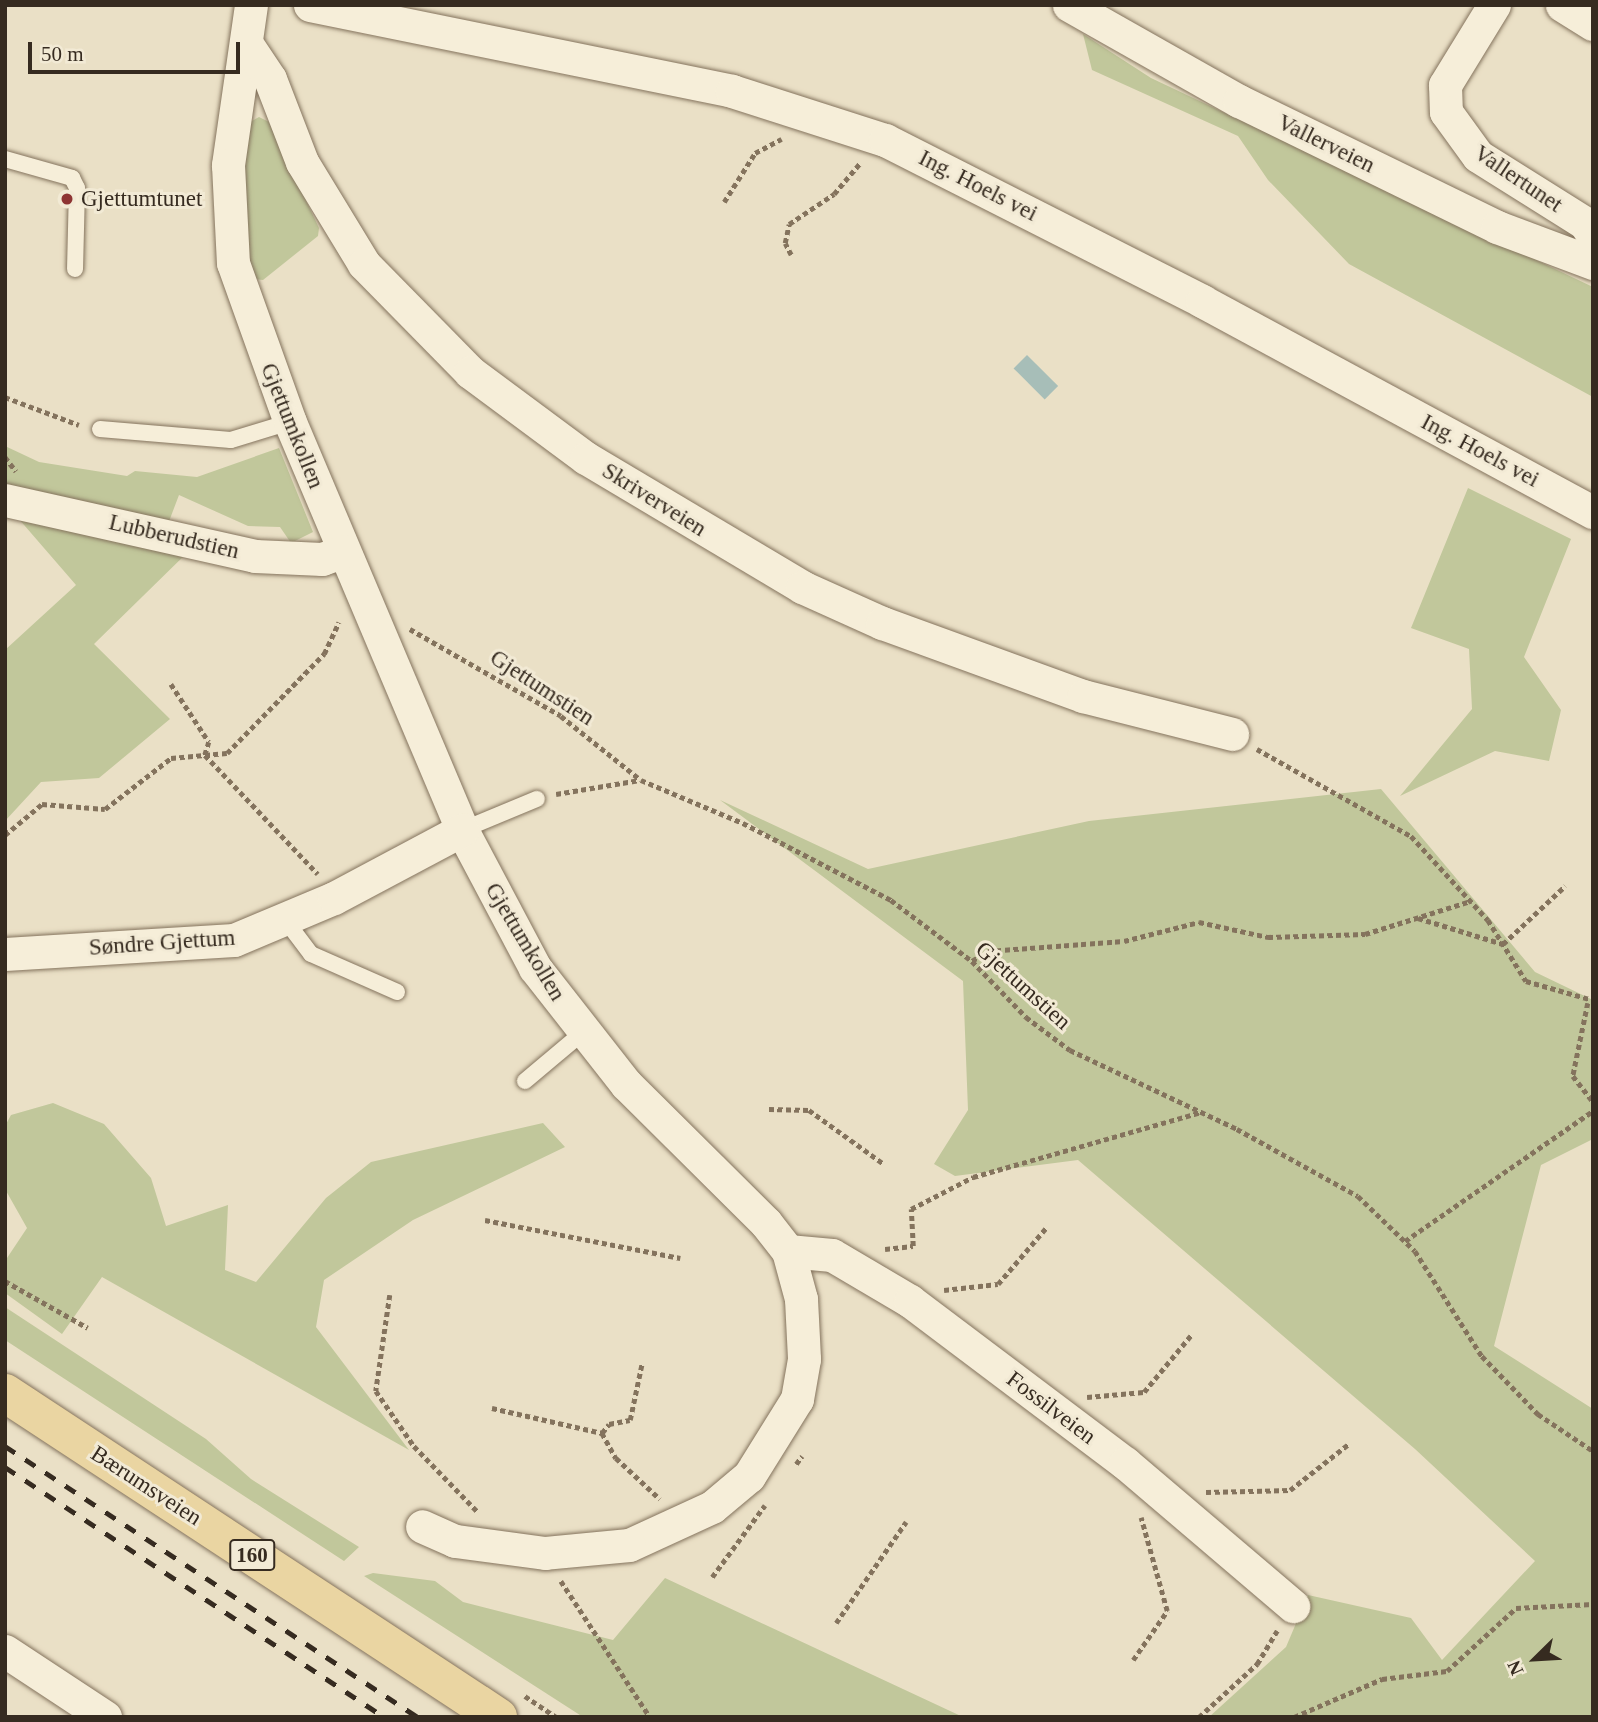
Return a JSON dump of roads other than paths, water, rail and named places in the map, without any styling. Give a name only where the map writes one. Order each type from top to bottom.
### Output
[{"type":"main road","name":"Bærumsveien","points":[[5,1394],[498,1717]]},
{"type":"street","name":"Gjettumkollen","points":[[251,5],[228,165],[229,227],[250,321],[462,831],[535,968],[582,1033],[788,1251],[801,1299],[804,1359],[797,1399],[749,1476],[681,1524],[629,1545],[545,1553],[504,1550],[455,1541],[422,1526]]},
{"type":"street","name":"Ing. Hoels vei","points":[[310,5],[732,91],[885,140],[1202,301],[1593,512]]},
{"type":"street","name":"Vallerveien","points":[[1069,5],[1251,107],[1497,227],[1593,263]]},
{"type":"street","name":"Vallertunet","points":[[1494,5],[1445,85],[1446,111],[1478,156],[1574,216],[1593,236]]},
{"type":"street","points":[[1562,5],[1593,24]]},
{"type":"street","name":"Skriverveien","points":[[246,43],[270,79],[315,186],[364,264],[470,372],[586,458],[802,587],[881,623],[1083,696],[1232,734]]},
{"type":"street","name":"Lubberudstien","points":[[5,500],[255,556],[322,559],[344,551]]},
{"type":"street","name":"Søndre Gjettum","points":[[5,954],[212,943],[286,921],[462,831]]},
{"type":"street","name":"Fossilveien","points":[[788,1251],[832,1255],[896,1294],[1042,1401],[1152,1487],[1293,1606]]},
{"type":"street","points":[[5,1651],[105,1717]]},
{"type":"lane","points":[[5,159],[72,178],[77,188],[75,268]]},
{"type":"lane","points":[[100,429],[231,440],[290,422]]},
{"type":"lane","points":[[462,831],[537,799]]},
{"type":"lane","points":[[286,921],[311,954],[397,992]]},
{"type":"lane","points":[[524,1081],[582,1033]]},
{"type":"water","points":[[1027,355],[1058,386],[1045,400],[1014,368]]},
{"type":"railway","points":[[5,1446],[417,1717]]},
{"type":"railway","points":[[5,1467],[384,1717]]},
{"type":"place","name":"Gjettumtunet","points":[[67,199]]}]
